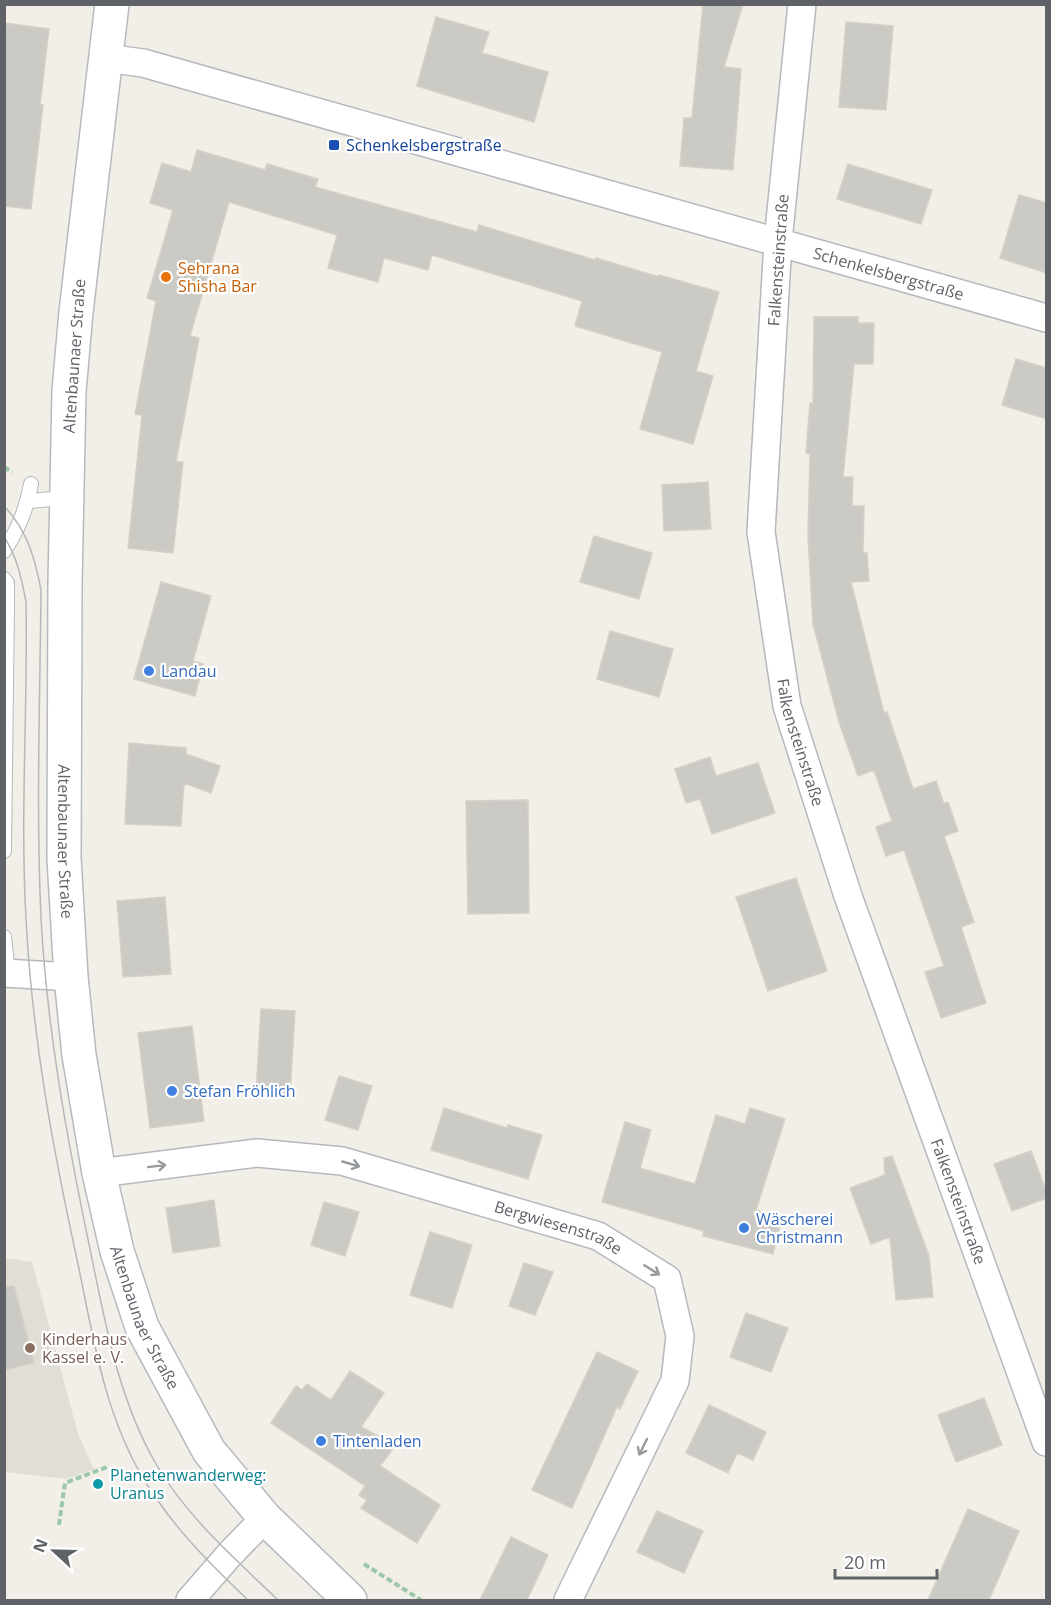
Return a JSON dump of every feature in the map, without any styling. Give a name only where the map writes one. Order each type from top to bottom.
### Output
[{"type":"main road","name":"Altenbaunaer Straße","points":[[112,4],[71,369],[66,498],[64,858],[71,977],[79,1055],[99,1173],[117,1251],[142,1328],[209,1451],[265,1518],[350,1600]]},
{"type":"street","name":"Falkensteinstraße","points":[[802,4],[778,241],[761,532],[787,706],[848,896],[1047,1442]]},
{"type":"street","name":"Schenkelsbergstraße","points":[[105,58],[154,66],[1047,318]]},
{"type":"street","points":[[6,973],[71,977]]},
{"type":"street","name":"Bergwiesenstraße","points":[[99,1173],[257,1153],[342,1161],[598,1236],[667,1279],[680,1336],[675,1381],[568,1600]]},
{"type":"street","points":[[190,1600],[265,1518]]},
{"type":"lane","points":[[4,551],[20,526],[31,484]]},
{"type":"lane","points":[[28,501],[66,498]]},
{"type":"lane","points":[[4,579],[7,583],[4,851]]},
{"type":"lane","points":[[4,937],[6,973]]},
{"type":"path","points":[[59,1525],[65,1483],[107,1467]]},
{"type":"path","points":[[361,1562],[420,1600]]},
{"type":"shaded area","name":"Kinderhaus Kassel e. V.","points":[[5,1258],[32,1262],[78,1434],[94,1469],[67,1479],[5,1472]]},
{"type":"building","points":[[703,4],[743,4],[724,67],[741,69],[733,170],[680,166],[684,118],[692,118]]},
{"type":"building","points":[[436,17],[489,32],[482,53],[548,72],[534,122],[417,86]]},
{"type":"building","points":[[846,22],[893,26],[886,110],[839,107]]},
{"type":"building","points":[[4,23],[49,29],[31,209],[4,206]]},
{"type":"building","points":[[197,150],[265,170],[267,164],[318,179],[315,187],[477,232],[479,225],[595,260],[596,258],[719,292],[696,371],[713,376],[693,444],[640,429],[662,352],[575,326],[582,301],[432,255],[428,270],[384,258],[378,282],[328,268],[337,235],[229,202],[190,336],[199,338],[176,462],[183,462],[173,553],[128,548],[142,415],[135,414],[156,301],[147,298],[173,210],[150,203],[162,163],[191,172]]},
{"type":"building","points":[[848,164],[932,190],[921,224],[837,199]]},
{"type":"building","points":[[1019,195],[1047,203],[1047,273],[1000,258]]},
{"type":"building","points":[[814,317],[858,317],[858,323],[874,323],[873,364],[854,364],[843,477],[853,477],[852,506],[864,506],[863,553],[867,553],[869,581],[851,582],[884,713],[887,712],[913,789],[936,781],[944,804],[948,802],[958,831],[944,836],[974,922],[961,927],[986,1003],[941,1018],[925,972],[944,966],[904,850],[886,856],[876,827],[892,821],[874,770],[858,776],[839,722],[813,624],[808,536],[810,454],[806,453],[810,403],[813,404]]},
{"type":"building","points":[[1016,359],[1047,368],[1047,419],[1002,405]]},
{"type":"building","points":[[708,482],[711,529],[664,531],[662,485]]},
{"type":"building","points":[[594,536],[652,553],[639,599],[580,582]]},
{"type":"building","points":[[161,582],[211,596],[193,661],[203,664],[195,696],[134,679]]},
{"type":"building","points":[[610,631],[673,649],[659,697],[597,679]]},
{"type":"building","points":[[129,743],[186,748],[186,754],[220,766],[211,793],[184,783],[181,826],[125,824]]},
{"type":"building","points":[[710,757],[716,776],[758,763],[775,813],[712,834],[700,799],[686,803],[675,769]]},
{"type":"building","points":[[528,800],[529,913],[468,914],[466,801]]},
{"type":"building","points":[[796,878],[827,971],[768,991],[736,897]]},
{"type":"building","points":[[165,897],[171,974],[123,977],[117,901]]},
{"type":"building","points":[[261,1009],[295,1011],[290,1094],[256,1092]]},
{"type":"building","points":[[192,1026],[204,1121],[150,1128],[138,1033]]},
{"type":"building","points":[[339,1076],[372,1086],[358,1130],[325,1120]]},
{"type":"building","points":[[444,1108],[507,1128],[508,1125],[542,1135],[528,1179],[431,1150]]},
{"type":"building","points":[[750,1108],[785,1119],[756,1210],[782,1217],[773,1254],[703,1236],[704,1231],[602,1202],[625,1122],[651,1130],[640,1168],[695,1184],[716,1115],[745,1124]]},
{"type":"building","points":[[1031,1151],[1047,1198],[1012,1211],[994,1164]]},
{"type":"building","points":[[892,1156],[929,1256],[933,1297],[896,1300],[890,1237],[871,1244],[850,1188],[885,1175],[884,1158]]},
{"type":"building","points":[[214,1200],[220,1246],[173,1253],[166,1208]]},
{"type":"building","points":[[324,1202],[359,1212],[345,1256],[311,1245]]},
{"type":"building","points":[[430,1232],[472,1245],[452,1308],[410,1295]]},
{"type":"building","points":[[524,1263],[553,1272],[535,1315],[509,1306]]},
{"type":"building","points":[[14,1286],[34,1363],[4,1370],[4,1287]]},
{"type":"building","points":[[746,1313],[788,1328],[771,1372],[730,1357]]},
{"type":"building","points":[[597,1352],[638,1371],[620,1409],[617,1407],[572,1508],[532,1490]]},
{"type":"building","points":[[350,1371],[384,1393],[361,1427],[396,1445],[380,1466],[440,1505],[417,1543],[361,1508],[367,1500],[359,1495],[365,1486],[271,1423],[296,1386],[302,1390],[307,1384],[331,1400]]},
{"type":"building","points":[[984,1398],[1002,1445],[956,1462],[938,1415]]},
{"type":"building","points":[[709,1405],[766,1432],[753,1460],[737,1453],[728,1473],[686,1453]]},
{"type":"building","points":[[968,1509],[1019,1531],[989,1600],[928,1600]]},
{"type":"building","points":[[657,1511],[703,1531],[684,1573],[637,1552]]},
{"type":"building","points":[[511,1537],[548,1555],[527,1600],[480,1600]]},
{"type":"tram line","points":[[4,506],[19,525],[29,545],[41,590],[39,836],[44,960],[53,1043],[66,1125],[107,1332],[132,1413],[143,1439],[168,1483],[182,1502],[228,1552],[278,1600]]},
{"type":"tram line","points":[[4,537],[16,560],[26,602],[24,880],[29,963],[38,1050],[52,1136],[101,1373],[118,1426],[153,1494],[204,1557],[248,1600]]},
{"type":"place","name":"Schenkelsbergstraße","points":[[334,145]]},
{"type":"place","name":"Sehrana Shisha Bar","points":[[166,277]]},
{"type":"place","name":"Landau","points":[[149,671]]},
{"type":"place","name":"Stefan Fröhlich","points":[[172,1091]]},
{"type":"place","name":"Wäscherei Christmann","points":[[744,1228]]},
{"type":"place","name":"Kinderhaus Kassel e. V.","points":[[30,1348]]},
{"type":"place","name":"Tintenladen","points":[[321,1441]]},
{"type":"place","name":"Planetenwanderweg: Uranus","points":[[98,1484]]}]
